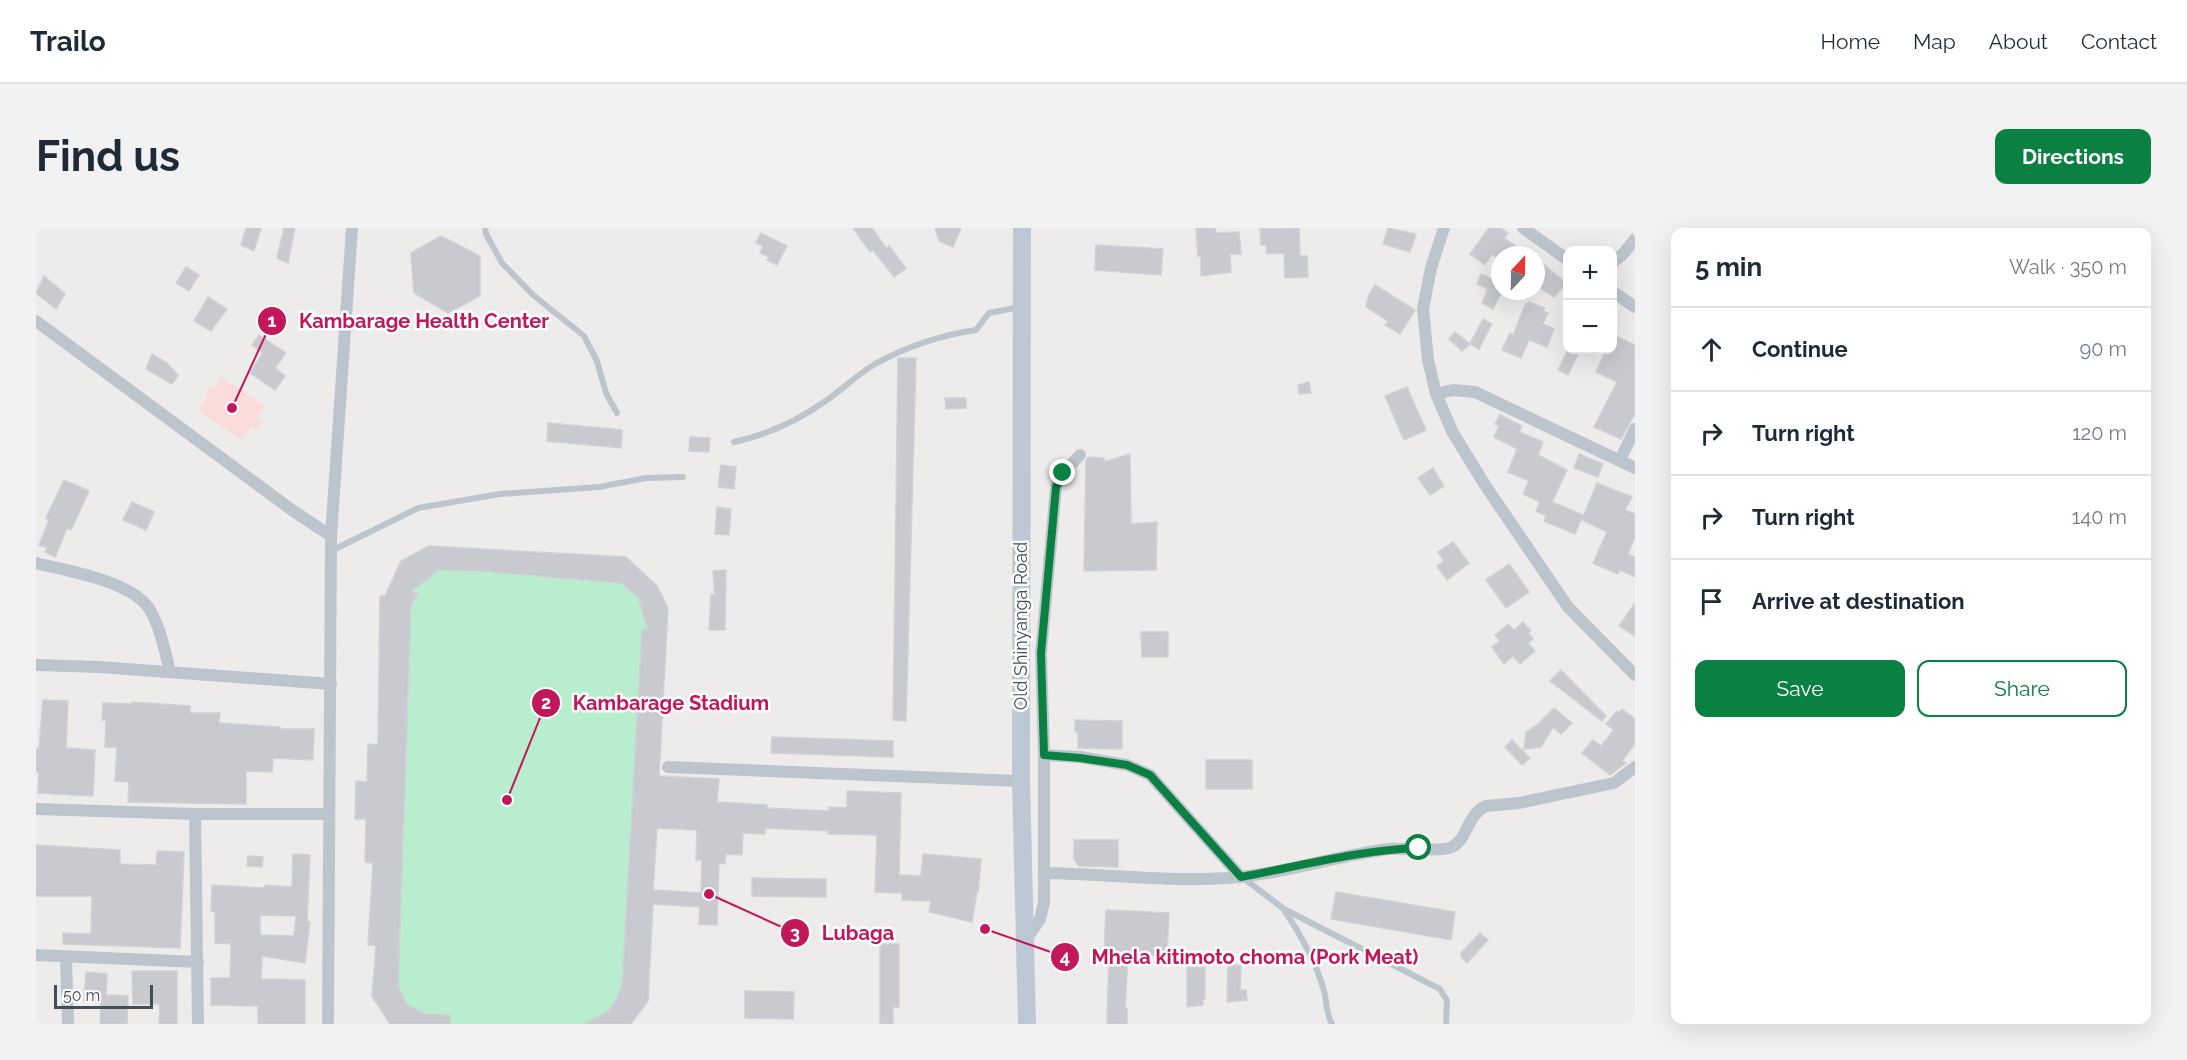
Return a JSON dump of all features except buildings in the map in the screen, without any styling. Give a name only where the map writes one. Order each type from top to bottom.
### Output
[{"type":"main road","name":"Old Shinyanga Road","points":[[1022,228],[1022,781],[1027,1024]]},
{"type":"street","points":[[328,1024],[331,536],[352,228]]},
{"type":"street","points":[[1444,228],[1431,268],[1423,309],[1428,360],[1436,394],[1458,442],[1568,607],[1635,675]]},
{"type":"street","points":[[1523,228],[1563,256]]},
{"type":"street","points":[[1617,258],[1635,239]]},
{"type":"street","points":[[1617,294],[1635,307]]},
{"type":"street","points":[[36,321],[292,510],[331,536]]},
{"type":"street","points":[[1436,394],[1453,390],[1475,392],[1635,468]]},
{"type":"street","points":[[1620,460],[1635,429]]},
{"type":"street","points":[[1026,940],[1041,919],[1044,902],[1041,653],[1056,487],[1063,473],[1080,456]]},
{"type":"street","points":[[36,563],[120,587],[140,598],[149,609],[159,630],[170,672]]},
{"type":"street","points":[[36,665],[331,684]]},
{"type":"street","points":[[1044,755],[1127,765],[1150,775],[1241,877]]},
{"type":"street","points":[[668,767],[1022,781]]},
{"type":"street","points":[[1044,873],[1114,878],[1241,877],[1389,849],[1448,849],[1459,842],[1479,809],[1486,806],[1544,799],[1614,783],[1635,767]]},
{"type":"street","points":[[36,809],[195,814],[328,814]]},
{"type":"street","points":[[195,814],[198,1024]]},
{"type":"street","points":[[36,956],[198,962]]},
{"type":"street","points":[[66,958],[68,1024]]},
{"type":"lane","points":[[485,228],[502,263],[533,295],[584,336],[597,361],[606,393],[617,413]]},
{"type":"lane","points":[[734,442],[757,437],[802,416],[888,358],[942,336],[976,330],[989,313],[1021,307]]},
{"type":"lane","points":[[331,551],[418,508],[500,494],[599,486],[646,478],[682,477]]},
{"type":"lane","points":[[1241,877],[1284,909],[1440,989],[1447,1001],[1446,1024]]},
{"type":"lane","points":[[1284,909],[1313,959],[1325,992],[1332,1024]]},
{"type":"shaded area","points":[[221,377],[265,406],[257,418],[261,422],[256,429],[252,426],[242,440],[198,411],[208,396],[205,394],[209,387],[213,389]]},
{"type":"green space","points":[[429,546],[626,557],[657,586],[668,608],[648,1001],[631,1024],[393,1024],[372,996],[376,945],[368,945],[373,864],[365,862],[366,820],[355,819],[356,781],[367,781],[368,744],[378,744],[380,596],[385,595],[401,561]]},
{"type":"place","name":"Kambarage Health Center","points":[[232,408]]},
{"type":"place","name":"Kambarage Stadium","points":[[507,800]]},
{"type":"place","name":"Lubaga","points":[[709,894]]},
{"type":"place","name":"Mhela kitimoto choma (Pork Meat)","points":[[985,929]]},
{"type":"route","points":[[1063,473],[1056,487],[1041,653],[1044,755],[1127,765],[1150,775],[1190,817],[1241,877],[1351,855],[1389,849],[1419,848]]}]
